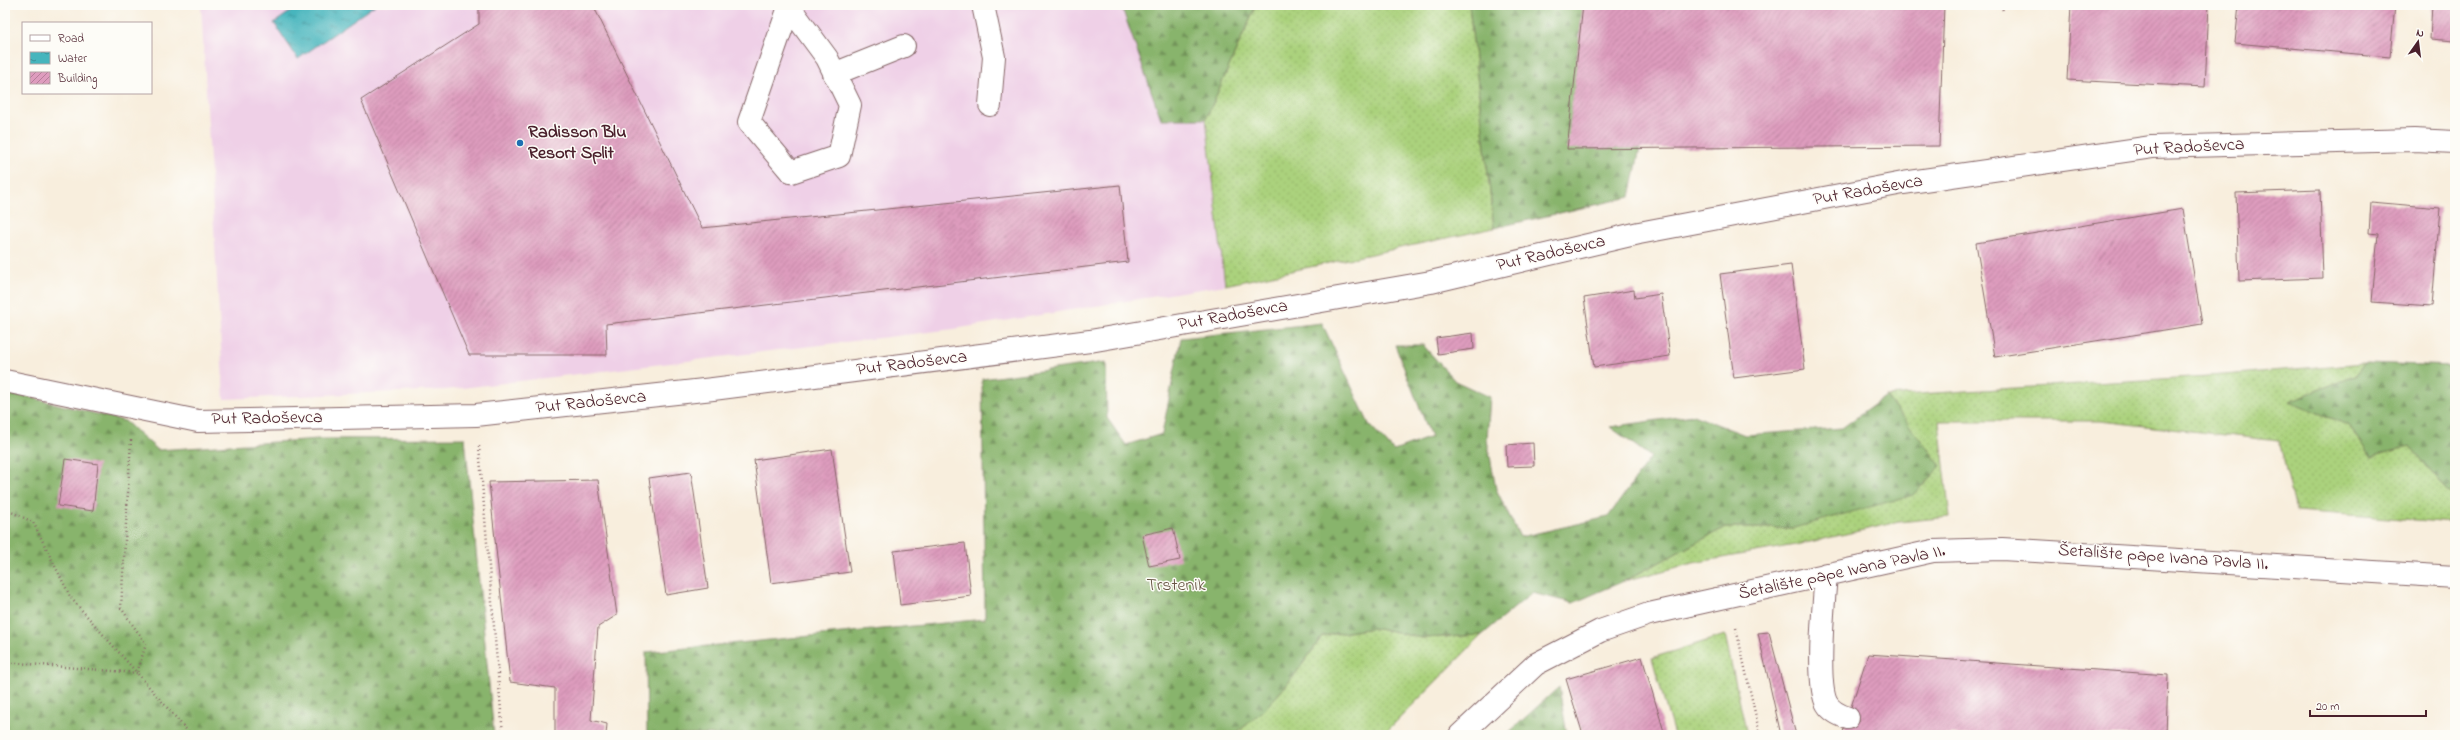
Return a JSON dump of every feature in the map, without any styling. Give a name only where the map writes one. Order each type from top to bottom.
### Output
[{"type":"street","points":[[983,5],[994,57],[990,105]]},
{"type":"street","points":[[788,6],[827,58],[850,105],[839,156],[791,172],[749,122],[788,6]]},
{"type":"street","points":[[834,74],[904,46]]},
{"type":"street","name":"Put Radoševca","points":[[5,381],[198,421],[476,415],[713,389],[1090,341],[1431,282],[1639,233],[1903,183],[2152,147],[2414,140],[2455,142]]},
{"type":"street","name":"Šetalište pape Ivana Pavla II.","points":[[1460,735],[1536,664],[1600,631],[1649,614],[1933,551],[2002,548],[2455,577]]},
{"type":"street","points":[[1826,574],[1822,678],[1826,702],[1833,711],[1848,718]]},
{"type":"path","points":[[2002,5],[2002,12]]},
{"type":"path","points":[[476,415],[503,735]]},
{"type":"path","points":[[131,456],[121,608],[146,644],[137,673]]},
{"type":"path","points":[[5,509],[33,522],[70,598],[191,735]]},
{"type":"path","points":[[1735,624],[1760,735]]},
{"type":"path","points":[[5,662],[137,673]]},
{"type":"shaded area","points":[[201,5],[1121,5],[1161,119],[1206,119],[1225,285],[954,329],[445,390],[224,399]]},
{"type":"green space","points":[[1121,5],[1256,5],[1206,119],[1161,119]]},
{"type":"green space","points":[[1256,5],[1469,5],[1494,228],[1225,285],[1206,119]]},
{"type":"green space","points":[[1469,5],[1583,5],[1568,148],[1640,148],[1630,197],[1494,228]]},
{"type":"green space","name":"Trstenik","points":[[1322,323],[1369,424],[1394,451],[1431,437],[1395,345],[1423,345],[1455,381],[1490,397],[1487,440],[1496,489],[1520,537],[1608,517],[1651,457],[1610,427],[1693,415],[1745,435],[1842,428],[1886,396],[1941,466],[1913,495],[1794,528],[1724,528],[1624,581],[1573,603],[1532,593],[1482,635],[1422,638],[1373,628],[1322,636],[1303,664],[1282,690],[1247,725],[1233,735],[647,735],[646,652],[985,619],[982,379],[1106,362],[1107,418],[1126,445],[1162,434],[1181,338]]},
{"type":"green space","points":[[2364,363],[2357,375],[2290,401],[2348,425],[2371,457],[2410,446],[2448,491],[2455,494],[2455,523],[2296,511],[2279,441],[2100,421],[1939,421],[1950,517],[1899,522],[1801,544],[1693,563],[1624,581],[1724,528],[1794,528],[1941,466],[1886,396],[2224,375]]},
{"type":"green space","points":[[2364,363],[2455,366],[2455,494],[2448,491],[2410,446],[2371,457],[2348,425],[2289,401],[2357,375]]},
{"type":"green space","points":[[5,391],[125,421],[158,450],[318,439],[465,438],[494,735],[7,735],[5,732]]},
{"type":"green space","points":[[1373,628],[1422,638],[1482,635],[1383,735],[1233,735],[1247,725],[1282,690],[1303,664],[1322,636]]},
{"type":"green space","points":[[1725,635],[1747,735],[1674,735],[1652,658]]},
{"type":"green space","points":[[1559,687],[1567,735],[1506,735]]},
{"type":"water","points":[[300,5],[375,5],[298,59],[274,23]]},
{"type":"building","name":"Radisson Blu Resort Split","points":[[479,5],[593,5],[702,228],[1120,185],[1128,262],[606,324],[607,355],[469,355],[361,100],[479,24]]},
{"type":"building","points":[[1583,5],[1944,5],[1939,146],[1567,149]]},
{"type":"building","points":[[2071,5],[2209,5],[2205,87],[2067,80]]},
{"type":"building","points":[[2239,5],[2395,5],[2390,57],[2235,43]]},
{"type":"building","points":[[2432,5],[2455,5],[2455,41],[2430,39]]},
{"type":"building","points":[[2320,190],[2323,278],[2239,281],[2236,193]]},
{"type":"building","points":[[2371,202],[2440,208],[2432,306],[2372,302],[2378,234],[2369,233]]},
{"type":"building","points":[[2183,209],[2202,324],[1995,357],[1976,243]]},
{"type":"building","points":[[1791,265],[1805,369],[1734,378],[1720,274]]},
{"type":"building","points":[[1634,290],[1635,298],[1661,294],[1670,356],[1594,367],[1584,298]]},
{"type":"building","points":[[1473,333],[1474,349],[1438,354],[1436,338]]},
{"type":"building","points":[[1533,443],[1534,466],[1507,467],[1506,445]]},
{"type":"building","points":[[832,449],[850,572],[771,583],[754,460]]},
{"type":"building","points":[[65,459],[98,464],[93,511],[58,506]]},
{"type":"building","points":[[691,472],[708,588],[666,595],[649,478]]},
{"type":"building","points":[[598,480],[617,615],[598,627],[591,720],[607,724],[606,735],[555,735],[555,688],[510,682],[489,482]]},
{"type":"building","points":[[1173,528],[1180,560],[1149,566],[1142,535]]},
{"type":"building","points":[[965,543],[971,596],[900,605],[894,551]]},
{"type":"building","points":[[1769,632],[1796,735],[1781,735],[1758,633]]},
{"type":"building","points":[[1868,654],[2168,675],[2166,735],[1842,735]]},
{"type":"building","points":[[1642,657],[1665,735],[1583,735],[1566,679]]},
{"type":"place","name":"Radisson Blu Resort Split","points":[[520,143]]}]
